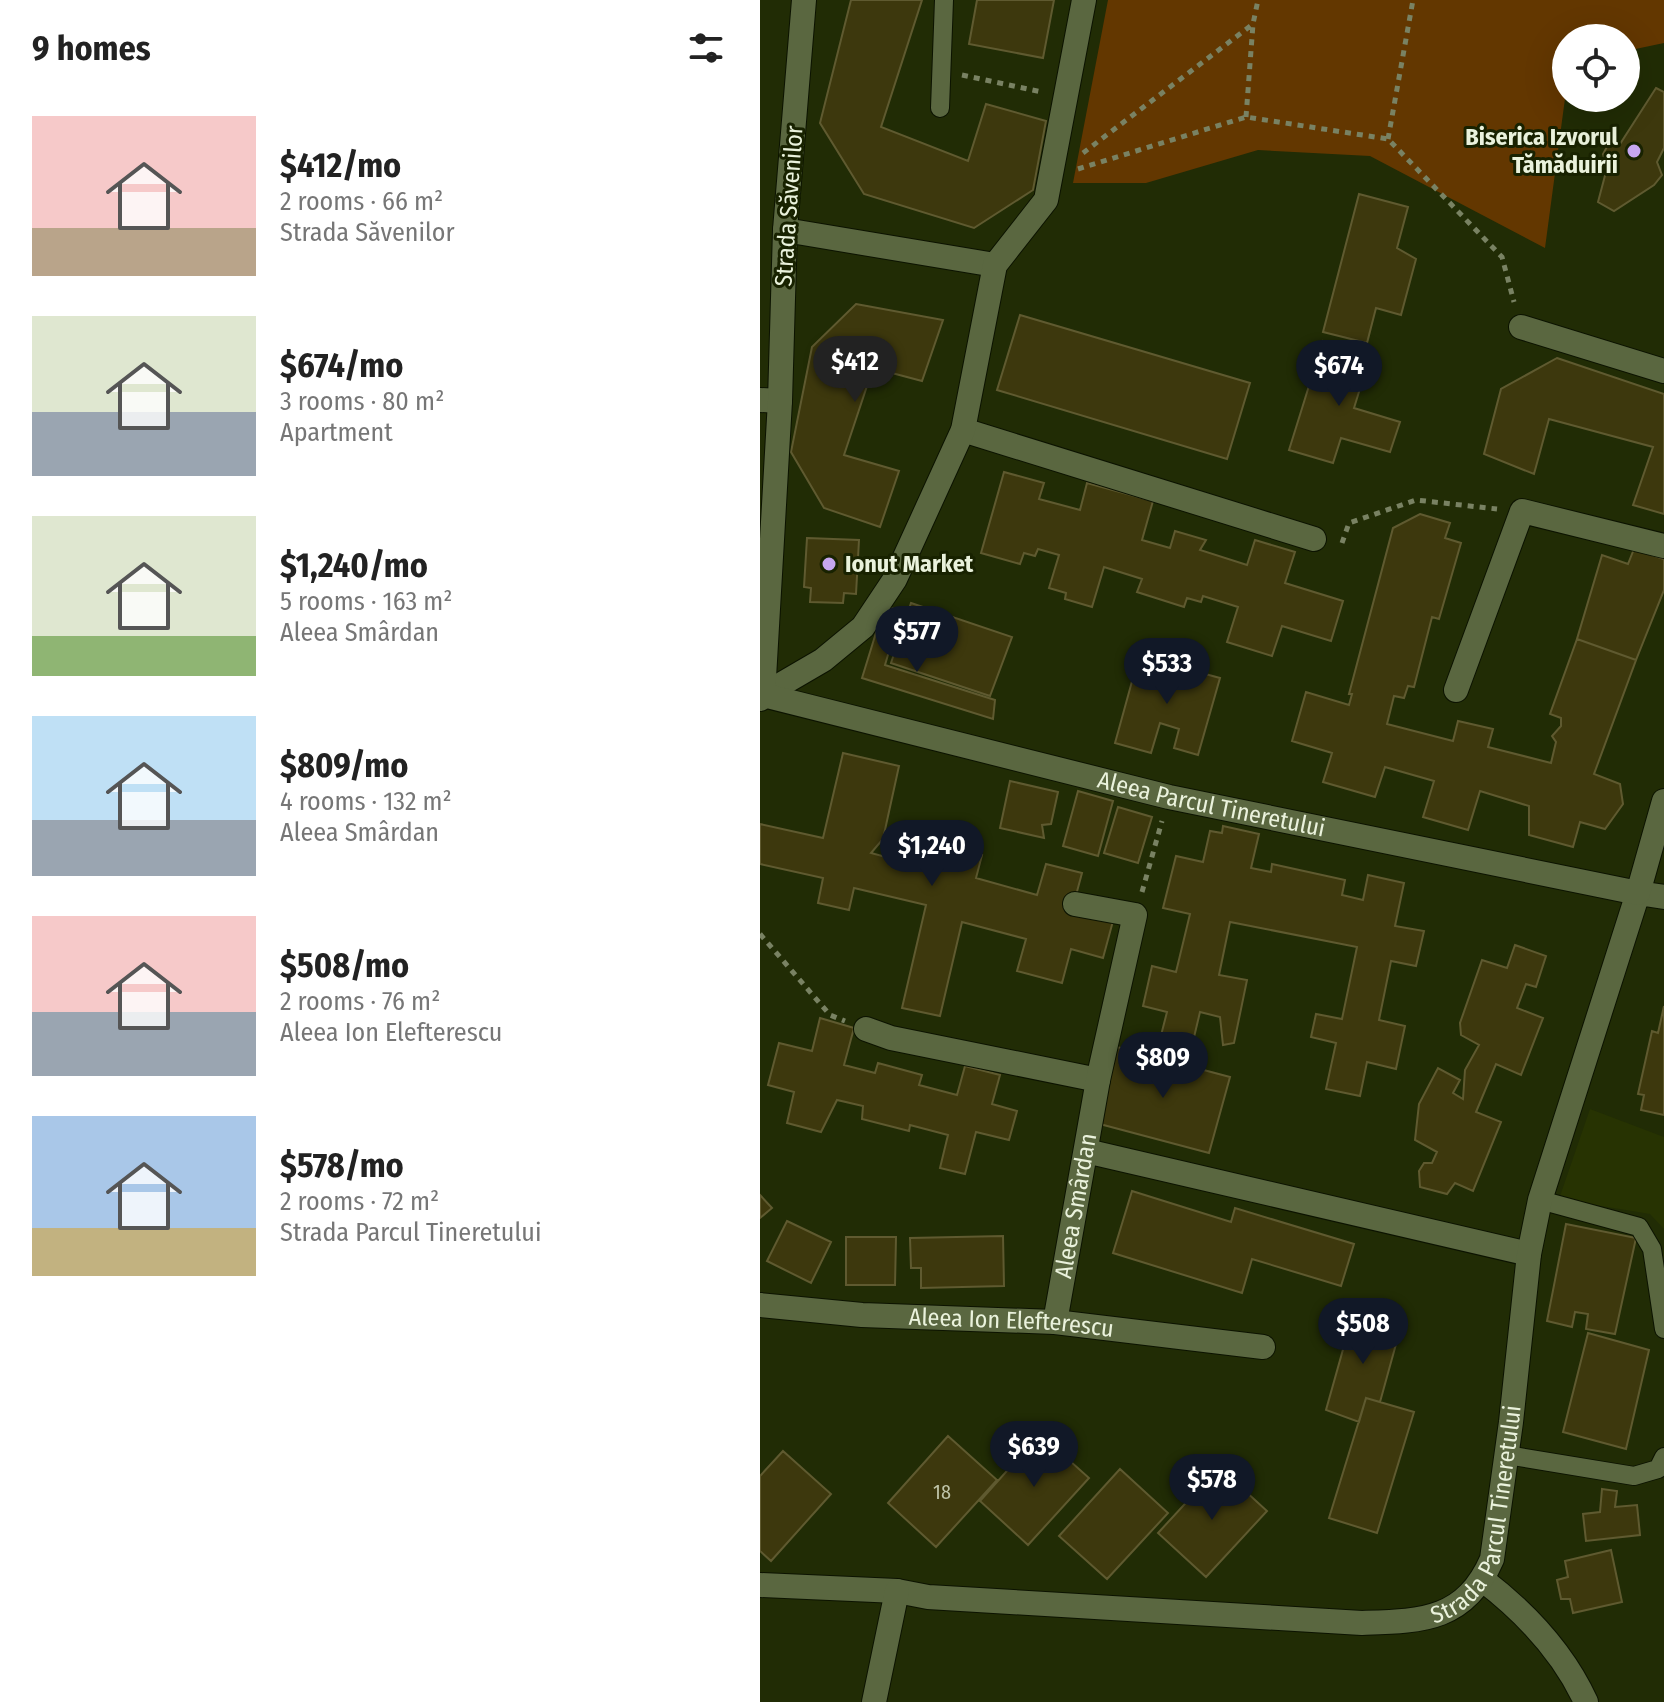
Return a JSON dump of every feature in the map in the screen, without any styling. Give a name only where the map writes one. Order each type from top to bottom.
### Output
[{"type":"street","name":"Strada Săvenilor","points":[[761,697],[770,401],[804,0]]},
{"type":"street","points":[[761,697],[823,660],[863,627],[895,579],[963,430],[995,265],[1046,200],[1084,0]]},
{"type":"street","points":[[785,230],[995,265]]},
{"type":"street","points":[[1521,327],[1664,371]]},
{"type":"street","points":[[963,430],[1314,539]]},
{"type":"street","points":[[1456,690],[1522,511],[1664,546]]},
{"type":"street","name":"Aleea Parcul Tineretului","points":[[761,697],[1169,797],[1664,897]]},
{"type":"street","name":"Strada Parcul Tineretului","points":[[760,1585],[897,1591],[928,1597],[1362,1623],[1411,1621],[1452,1610],[1483,1580],[1492,1559],[1529,1254],[1540,1200],[1638,893],[1664,801]]},
{"type":"street","points":[[1075,904],[1135,915]]},
{"type":"street","name":"Aleea Smârdan","points":[[1055,1322],[1098,1080],[1135,915]]},
{"type":"street","points":[[866,1029],[891,1038],[1098,1080]]},
{"type":"street","points":[[1086,1151],[1529,1254]]},
{"type":"street","name":"Aleea Ion Elefterescu","points":[[760,1305],[862,1315],[1055,1322],[1263,1347]]},
{"type":"street","points":[[1483,1580],[1515,1604],[1546,1636],[1586,1702]]},
{"type":"street","points":[[874,1702],[897,1591]]},
{"type":"lane","points":[[940,108],[944,0]]},
{"type":"lane","points":[[1540,1200],[1639,1227],[1652,1249],[1664,1329]]},
{"type":"lane","points":[[1507,1455],[1634,1476],[1658,1469],[1664,1457]]},
{"type":"path","points":[[1246,117],[1253,24],[1258,0]]},
{"type":"path","points":[[1388,139],[1413,0]]},
{"type":"path","points":[[1050,178],[1253,24]]},
{"type":"path","points":[[942,70],[1065,97]]},
{"type":"path","points":[[1050,178],[1246,117],[1388,139],[1502,257],[1521,327]]},
{"type":"path","points":[[1314,539],[1340,551],[1349,523],[1416,500],[1522,511]]},
{"type":"path","points":[[1135,915],[1169,797]]},
{"type":"path","points":[[760,934],[830,1015],[866,1029]]},
{"type":"shaded area","points":[[1108,0],[1664,0],[1664,43],[1640,48],[1640,24],[1552,24],[1552,112],[1563,112],[1545,248],[1370,156],[1258,150],[1146,183],[1073,183]]},
{"type":"shaded area","points":[[1590,1109],[1664,1137],[1664,1229],[1650,1214],[1559,1199]]},
{"type":"building","points":[[851,0],[922,0],[881,127],[968,161],[986,104],[1046,121],[1033,190],[974,228],[864,194],[820,123]]},
{"type":"building","points":[[977,0],[1054,0],[1043,58],[969,44]]},
{"type":"building","name":"Biserica Izvorul Tămăduirii","points":[[1656,88],[1664,92],[1664,148],[1657,162],[1662,175],[1654,185],[1614,211],[1598,202],[1607,168],[1603,154],[1608,145],[1620,144]]},
{"type":"building","points":[[1359,194],[1408,207],[1397,248],[1416,259],[1401,315],[1376,308],[1367,343],[1323,332]]},
{"type":"building","points":[[856,304],[943,320],[922,381],[873,368],[844,455],[899,471],[880,527],[824,508],[791,452],[812,347]]},
{"type":"building","points":[[1020,315],[1250,383],[1227,459],[997,390]]},
{"type":"building","points":[[1323,341],[1370,356],[1354,408],[1400,422],[1390,452],[1341,438],[1333,463],[1289,450]]},
{"type":"building","points":[[1557,358],[1664,394],[1664,514],[1633,505],[1653,447],[1549,419],[1534,474],[1484,454],[1501,389]]},
{"type":"building","points":[[1004,472],[1044,483],[1039,499],[1080,510],[1087,483],[1153,501],[1142,540],[1170,548],[1175,531],[1206,540],[1200,550],[1247,565],[1255,540],[1295,552],[1285,583],[1343,601],[1331,641],[1282,626],[1272,656],[1227,642],[1238,607],[1203,596],[1201,602],[1187,598],[1184,607],[1137,592],[1142,579],[1104,567],[1092,607],[1065,599],[1066,593],[1049,588],[1059,555],[1038,549],[1035,556],[1024,553],[1020,564],[981,553]]},
{"type":"building","points":[[1420,514],[1450,523],[1445,538],[1461,543],[1439,619],[1432,617],[1414,687],[1408,686],[1404,698],[1394,696],[1387,724],[1453,741],[1458,721],[1493,729],[1488,747],[1551,763],[1556,742],[1552,736],[1561,726],[1561,718],[1550,714],[1577,639],[1636,660],[1594,774],[1620,784],[1623,804],[1605,829],[1580,822],[1573,847],[1529,835],[1529,806],[1480,791],[1468,830],[1423,817],[1434,781],[1385,767],[1375,797],[1323,782],[1332,753],[1292,741],[1306,692],[1349,705],[1352,694],[1349,694],[1393,528]]},
{"type":"building","points":[[807,538],[859,540],[856,594],[844,593],[843,603],[810,602],[811,588],[804,587]]},
{"type":"building","points":[[1634,549],[1664,559],[1664,590],[1636,660],[1577,639],[1602,555],[1628,564]]},
{"type":"building","points":[[911,603],[1012,637],[990,696],[891,663]]},
{"type":"building","points":[[884,607],[901,610],[885,665],[995,700],[993,719],[862,678]]},
{"type":"building","points":[[1139,656],[1220,678],[1198,755],[1174,748],[1179,729],[1160,723],[1151,753],[1115,743]]},
{"type":"building","points":[[843,753],[899,766],[883,839],[871,853],[937,871],[944,845],[982,855],[976,878],[1037,895],[1046,864],[1082,873],[1072,910],[1113,921],[1103,958],[1071,949],[1062,983],[1017,971],[1026,939],[962,922],[940,1016],[902,1008],[926,905],[854,888],[849,910],[818,903],[823,878],[760,864],[760,824],[823,838]]},
{"type":"building","points":[[1010,781],[1058,792],[1051,824],[1042,825],[1044,838],[1000,828]]},
{"type":"building","points":[[1078,791],[1113,801],[1098,856],[1063,846]]},
{"type":"building","points":[[1118,807],[1152,817],[1138,863],[1104,853]]},
{"type":"building","points":[[1223,826],[1259,834],[1251,868],[1271,872],[1272,864],[1345,880],[1342,895],[1363,900],[1368,875],[1404,883],[1395,926],[1424,931],[1416,966],[1391,961],[1379,1020],[1405,1026],[1396,1069],[1367,1062],[1360,1096],[1326,1089],[1336,1043],[1311,1037],[1316,1014],[1342,1019],[1357,947],[1230,922],[1219,975],[1247,980],[1234,1043],[1223,1045],[1220,1017],[1200,1012],[1190,1054],[1158,1047],[1167,1012],[1143,1006],[1152,966],[1176,972],[1190,914],[1163,908],[1176,856],[1203,862],[1210,831],[1222,833]]},
{"type":"building","points":[[1515,945],[1546,956],[1536,987],[1526,984],[1517,1008],[1543,1018],[1521,1075],[1496,1064],[1476,1112],[1501,1122],[1473,1191],[1455,1183],[1447,1194],[1420,1187],[1419,1171],[1424,1163],[1432,1163],[1437,1152],[1415,1140],[1419,1104],[1438,1068],[1460,1080],[1453,1093],[1463,1099],[1465,1070],[1479,1045],[1461,1035],[1460,1023],[1482,960],[1507,968]]},
{"type":"building","points":[[1664,1006],[1664,1115],[1641,1110],[1644,1095],[1638,1094],[1652,1031],[1658,1033]]},
{"type":"building","points":[[820,1018],[854,1028],[844,1065],[875,1073],[878,1063],[922,1075],[919,1085],[957,1095],[965,1066],[1000,1075],[992,1104],[1017,1111],[1009,1140],[976,1132],[965,1174],[940,1168],[948,1135],[910,1125],[909,1131],[862,1119],[863,1106],[837,1100],[821,1132],[787,1123],[794,1092],[768,1085],[779,1043],[812,1051]]},
{"type":"building","points":[[1117,1047],[1230,1077],[1209,1153],[1096,1123]]},
{"type":"building","points":[[1132,1191],[1231,1222],[1235,1208],[1354,1244],[1341,1286],[1252,1259],[1242,1293],[1113,1253]]},
{"type":"building","points":[[760,1195],[772,1208],[760,1218]]},
{"type":"building","points":[[787,1221],[831,1242],[811,1283],[767,1261]]},
{"type":"building","points":[[1566,1224],[1636,1238],[1615,1334],[1586,1329],[1588,1314],[1575,1312],[1572,1327],[1547,1321]]},
{"type":"building","points":[[1003,1236],[1004,1286],[921,1288],[921,1268],[911,1268],[910,1238]]},
{"type":"building","points":[[846,1237],[896,1237],[895,1285],[846,1285]]},
{"type":"building","points":[[1353,1314],[1401,1326],[1380,1402],[1366,1398],[1359,1422],[1326,1410]]},
{"type":"building","points":[[1588,1333],[1649,1350],[1626,1449],[1563,1432]]},
{"type":"building","points":[[1366,1398],[1414,1412],[1377,1533],[1329,1518]]},
{"type":"building","points":[[1040,1434],[1089,1478],[1028,1545],[980,1501]]},
{"type":"building","points":[[948,1436],[997,1480],[936,1547],[888,1503]]},
{"type":"building","points":[[783,1451],[831,1494],[771,1561],[760,1551],[760,1476]]},
{"type":"building","points":[[1219,1467],[1267,1511],[1206,1577],[1158,1533]]},
{"type":"building","points":[[1120,1469],[1168,1513],[1107,1579],[1059,1536]]},
{"type":"building","points":[[1602,1489],[1617,1491],[1615,1507],[1637,1505],[1640,1535],[1586,1541],[1583,1514],[1600,1512]]},
{"type":"building","points":[[1611,1550],[1622,1602],[1573,1613],[1570,1599],[1561,1599],[1557,1580],[1568,1577],[1565,1561]]},
{"type":"place","name":"Biserica Izvorul Tămăduirii","points":[[1634,151]]},
{"type":"place","name":"Ionut Market","points":[[829,564]]}]
